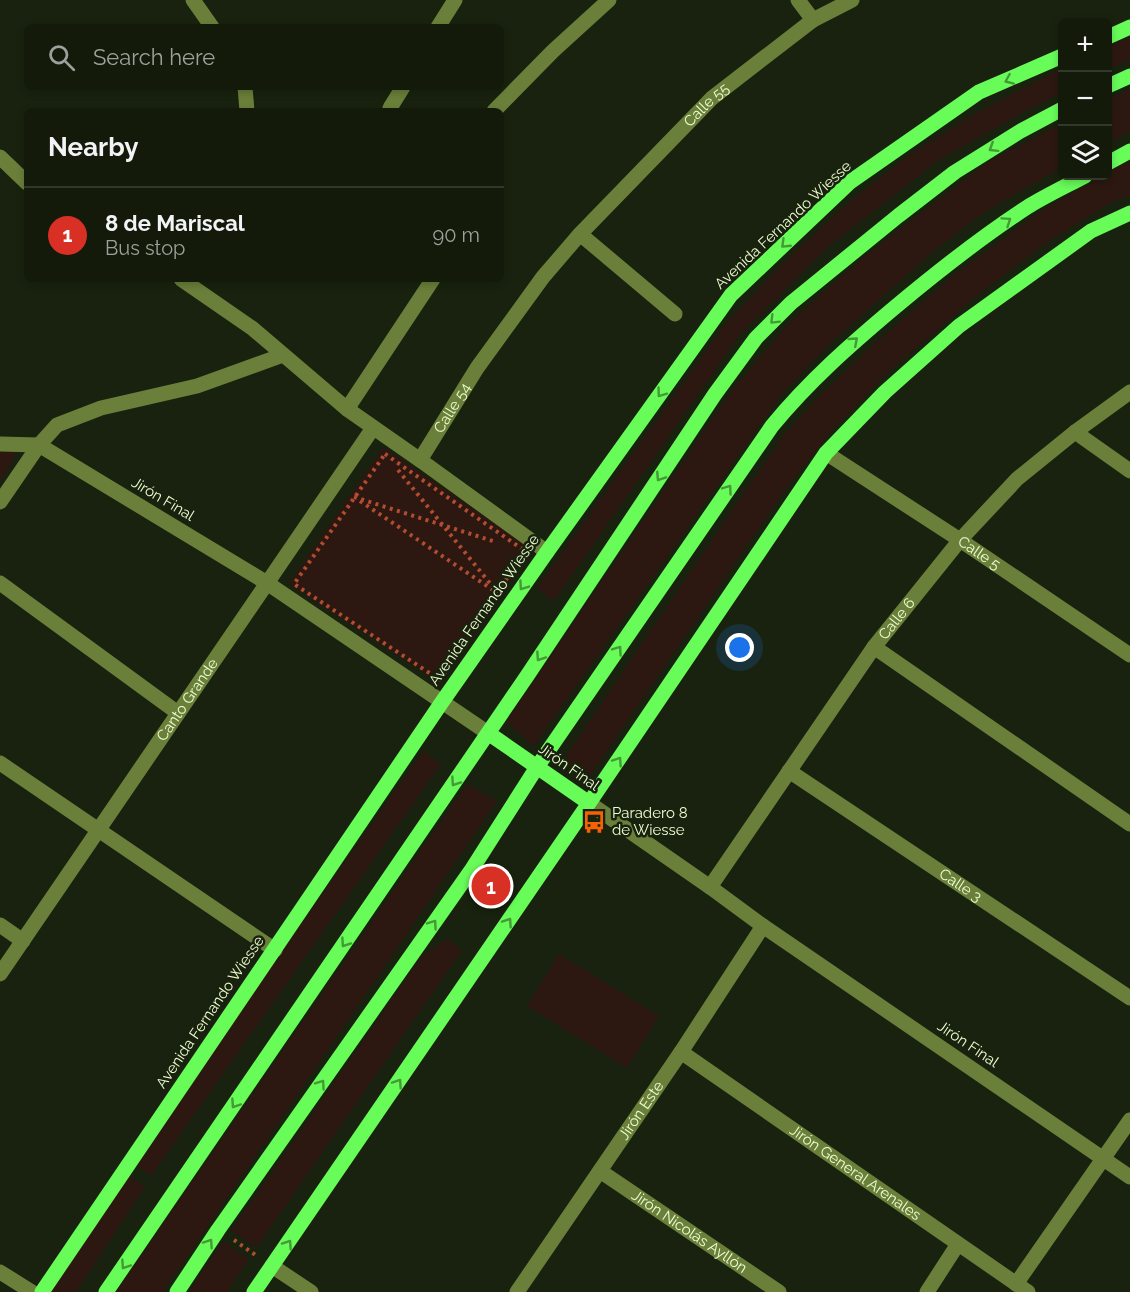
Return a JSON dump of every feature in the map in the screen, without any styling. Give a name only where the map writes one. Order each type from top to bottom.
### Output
[{"type":"main road","points":[[1112,35],[1130,27]]},
{"type":"main road","name":"Avenida Fernando Wiesse","points":[[42,1292],[442,702],[731,295],[850,182],[980,92],[1058,58]]},
{"type":"main road","points":[[1112,84],[1130,75]]},
{"type":"main road","points":[[106,1292],[488,734],[715,394],[756,338],[791,303],[955,172],[1058,111]]},
{"type":"main road","points":[[1112,160],[1130,151]]},
{"type":"main road","points":[[177,1292],[218,1230],[472,869],[537,767],[772,426],[791,402],[832,360],[938,271],[1030,205],[1077,180]]},
{"type":"main road","points":[[254,1292],[826,453],[885,392],[959,326],[1091,231],[1130,213]]},
{"type":"main road","name":"Jirón Final","points":[[488,734],[589,803]]},
{"type":"street","points":[[193,0],[210,24]]},
{"type":"street","points":[[440,24],[454,0]]},
{"type":"street","points":[[498,108],[553,51],[609,0]]},
{"type":"street","points":[[798,0],[813,20]]},
{"type":"street","name":"Calle 55","points":[[580,234],[712,98],[813,20],[852,0]]},
{"type":"street","points":[[245,90],[247,108]]},
{"type":"street","points":[[390,108],[401,90]]},
{"type":"street","points":[[0,157],[24,180]]},
{"type":"street","points":[[580,234],[675,314]]},
{"type":"street","name":"Calle 54","points":[[420,460],[477,368],[543,277],[580,234]]},
{"type":"street","points":[[185,282],[252,328],[347,409],[547,552]]},
{"type":"street","points":[[347,409],[431,282]]},
{"type":"street","points":[[0,502],[39,445],[57,425],[101,408],[197,386],[283,355]]},
{"type":"street","name":"Calle 6","points":[[710,887],[874,647],[960,540],[1017,479],[1075,432],[1130,392]]},
{"type":"street","name":"Canto Grande","points":[[0,974],[374,428]]},
{"type":"street","points":[[1075,432],[1130,471]]},
{"type":"street","name":"Jirón Final","points":[[0,444],[39,445],[267,583],[488,734]]},
{"type":"street","name":"Calle 5","points":[[826,453],[960,540],[1130,656]]},
{"type":"street","points":[[0,583],[178,713]]},
{"type":"street","points":[[874,647],[1130,824]]},
{"type":"street","points":[[0,763],[275,950]]},
{"type":"street","name":"Calle 3","points":[[789,771],[1130,998]]},
{"type":"street","name":"Jirón Final","points":[[589,803],[1130,1177]]},
{"type":"street","points":[[0,925],[23,941]]},
{"type":"street","name":"Jirón Este","points":[[524,1290],[600,1171],[764,926]]},
{"type":"street","name":"Jirón General Arenales","points":[[681,1052],[1022,1288]]},
{"type":"street","points":[[1022,1288],[1130,1120]]},
{"type":"street","name":"Jirón Nicolás Ayllón","points":[[600,1171],[779,1292]]},
{"type":"street","points":[[927,1292],[958,1244]]},
{"type":"street","points":[[272,1266],[311,1292]]},
{"type":"street","points":[[4,1280],[32,1292]]},
{"type":"path","points":[[354,497],[525,551],[385,454]]},
{"type":"path","points":[[354,497],[497,593],[385,454]]},
{"type":"path","points":[[294,584],[385,454]]},
{"type":"path","points":[[218,1230],[272,1266]]},
{"type":"shaded area","points":[[1130,37],[1130,59],[1112,68],[1112,45]]},
{"type":"shaded area","points":[[1058,70],[1058,94],[939,160],[829,246],[740,334],[554,601],[537,588],[724,326],[783,263],[847,204],[906,157],[978,112]]},
{"type":"shaded area","points":[[1130,90],[1130,131],[1112,141],[1112,126],[1112,97]]},
{"type":"shaded area","points":[[1058,125],[1058,169],[983,213],[935,250],[837,337],[783,392],[534,746],[506,722],[733,389],[792,320],[864,257],[986,163]]},
{"type":"shaded area","points":[[1130,161],[1130,195],[1112,202],[1049,241],[981,292],[887,373],[829,434],[783,493],[587,780],[561,763],[783,436],[816,399],[873,345],[955,274],[1038,213],[1095,180],[1112,180],[1112,170]]},
{"type":"shaded area","points":[[383,447],[533,549],[440,683],[289,584]]},
{"type":"shaded area","points":[[0,452],[14,452],[14,458],[0,482]]},
{"type":"shaded area","points":[[423,751],[441,764],[151,1176],[133,1163]]},
{"type":"shaded area","points":[[467,784],[497,801],[163,1292],[116,1292]]},
{"type":"shaded area","points":[[448,939],[462,950],[257,1247],[231,1231],[422,956]]},
{"type":"shaded area","points":[[559,954],[659,1016],[627,1068],[527,1006]]},
{"type":"shaded area","points":[[126,1173],[145,1187],[76,1292],[48,1292]]},
{"type":"shaded area","points":[[223,1241],[249,1259],[227,1292],[189,1292]]},
{"type":"place","name":"Paradero 8 de Wiesse","points":[[594,822]]},
{"type":"place","name":"8 de Mariscal","points":[[491,886]]}]
